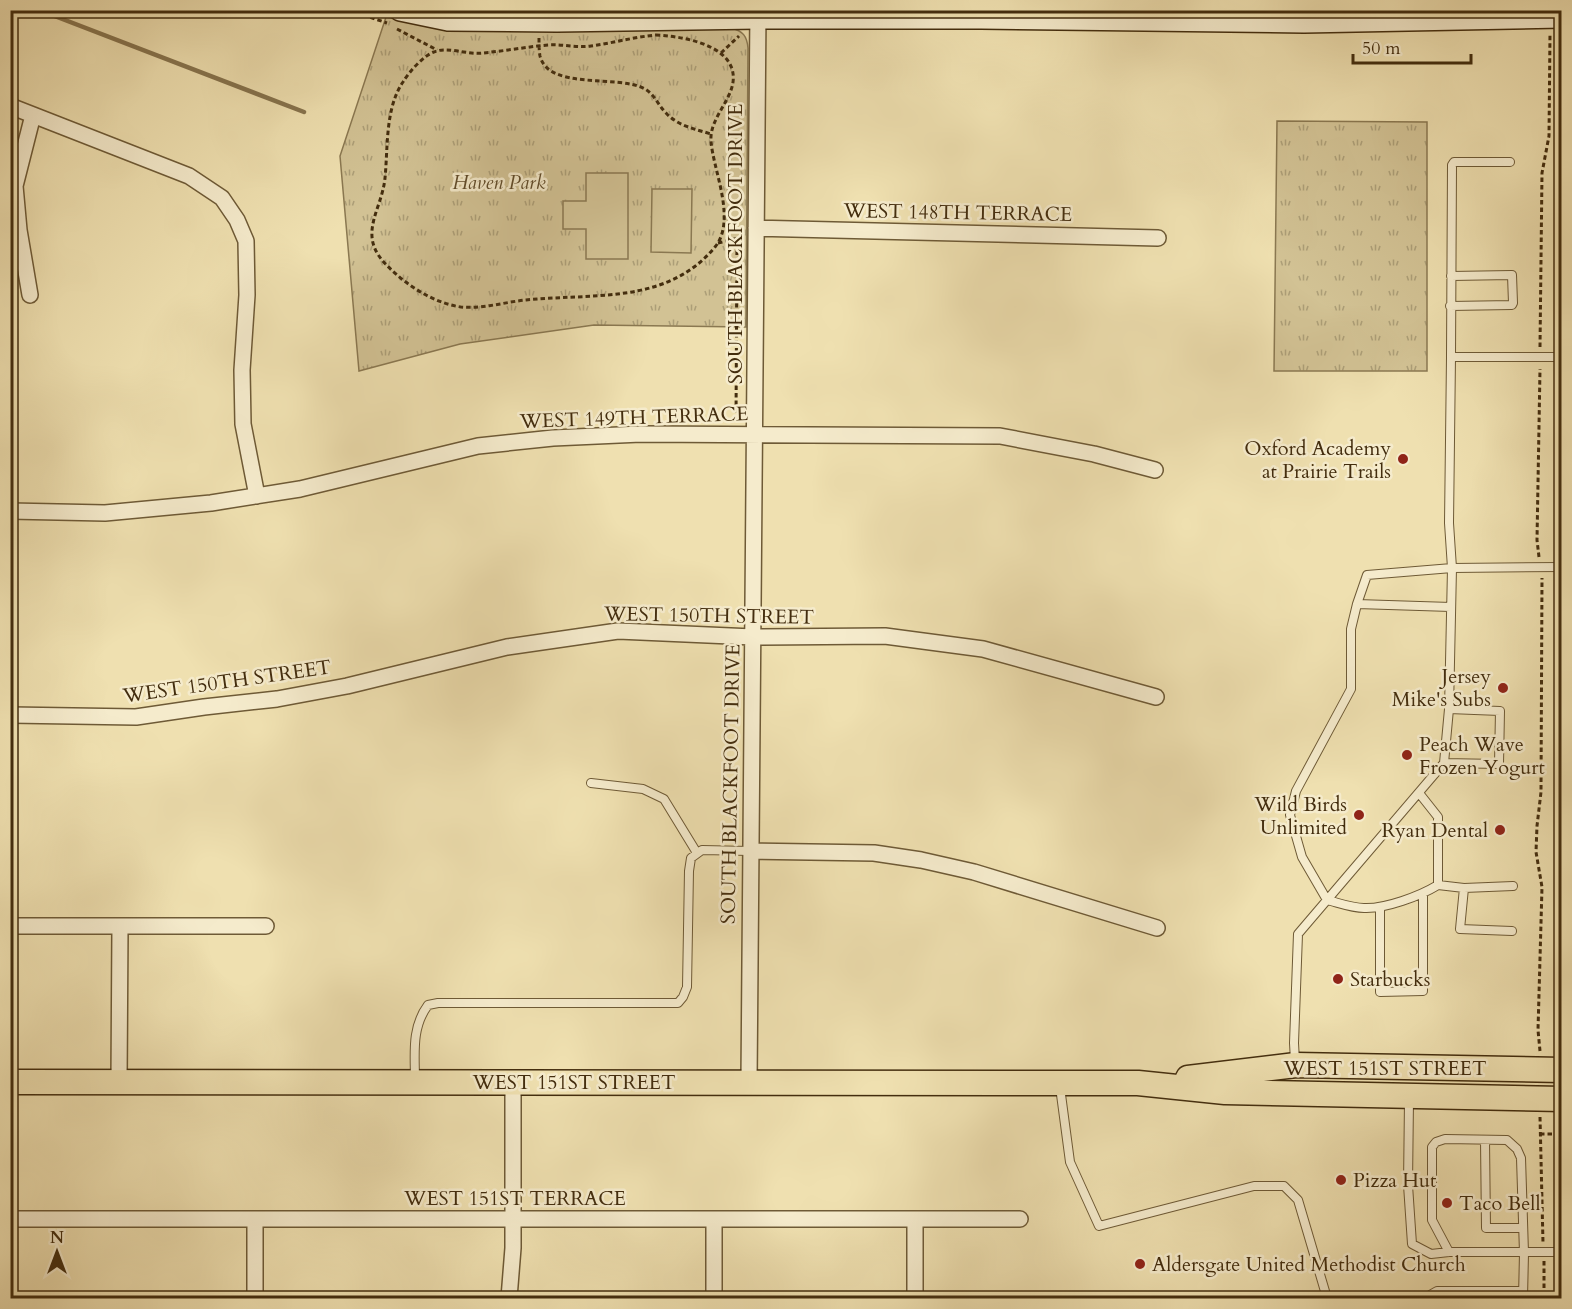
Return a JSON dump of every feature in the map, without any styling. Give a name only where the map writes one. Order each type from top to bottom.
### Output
[{"type":"main road","name":"WEST 151ST STREET","points":[[1138,1083],[1296,1065],[1562,1070]]},
{"type":"main road","points":[[1203,1089],[1285,1084],[1290,1080],[1296,1065]]},
{"type":"main road","name":"WEST 151ST STREET","points":[[10,1082],[1138,1083],[1226,1092],[1562,1099]]},
{"type":"street","points":[[400,10],[448,20],[758,14],[981,14],[1304,22],[1556,17]]},
{"type":"street","name":"SOUTH BLACKFOOT DRIVE","points":[[749,1082],[758,14]]},
{"type":"street","points":[[10,106],[189,176],[222,198],[237,220],[246,241],[247,295],[242,370],[243,424],[257,496]]},
{"type":"street","points":[[30,295],[19,230],[15,186],[33,115]]},
{"type":"street","name":"WEST 148TH TERRACE","points":[[756,233],[1158,238]]},
{"type":"street","name":"WEST 149TH TERRACE","points":[[10,511],[105,513],[211,503],[300,489],[478,446],[553,438],[641,434],[1000,436],[1094,454],[1155,470]]},
{"type":"street","name":"WEST 150TH STREET","points":[[10,715],[136,717],[277,699],[347,686],[507,647],[618,631],[753,637],[885,636],[983,649],[1156,697]]},
{"type":"street","points":[[750,851],[874,853],[921,860],[974,872],[1157,928]]},
{"type":"street","points":[[10,926],[266,926]]},
{"type":"street","points":[[119,1082],[120,926]]},
{"type":"street","points":[[509,1299],[513,1260],[513,1082]]},
{"type":"street","name":"WEST 151ST TERRACE","points":[[10,1218],[1020,1219]]},
{"type":"street","points":[[255,1218],[255,1299]]},
{"type":"street","points":[[714,1219],[714,1299]]},
{"type":"street","points":[[915,1219],[915,1299]]},
{"type":"lane","points":[[1296,1065],[1294,1042],[1298,934],[1444,764],[1449,710],[1452,568],[1449,523],[1452,165],[1454,162],[1510,162]]},
{"type":"lane","points":[[1450,306],[1512,306],[1513,303],[1512,275],[1451,276]]},
{"type":"lane","points":[[1451,357],[1562,357]]},
{"type":"lane","points":[[1513,886],[1464,888],[1438,885],[1423,894],[1380,907],[1364,908],[1327,900],[1302,857],[1290,815],[1296,791],[1351,689],[1351,629],[1367,575],[1452,568],[1562,567]]},
{"type":"lane","points":[[1357,604],[1451,607]]},
{"type":"lane","points":[[1444,764],[1499,765],[1500,711],[1449,710]]},
{"type":"lane","points":[[591,783],[643,789],[664,799],[697,853]]},
{"type":"lane","points":[[1419,793],[1438,817],[1438,885]]},
{"type":"lane","points":[[414,1082],[416,1027],[428,1005],[450,1003],[678,1003],[687,987],[691,858],[702,850],[750,851]]},
{"type":"lane","points":[[1464,888],[1460,929],[1512,931]]},
{"type":"lane","points":[[1380,907],[1380,992],[1423,992],[1423,894]]},
{"type":"lane","points":[[1060,1083],[1070,1162],[1099,1226],[1254,1185],[1284,1186],[1298,1200],[1327,1299]]},
{"type":"lane","points":[[1409,1096],[1408,1185],[1412,1244],[1431,1254],[1562,1252]]},
{"type":"lane","points":[[1428,1299],[1437,1291],[1523,1295],[1521,1158],[1517,1149],[1507,1140],[1445,1139],[1436,1142],[1432,1147],[1432,1220],[1449,1252]]},
{"type":"lane","points":[[1485,1140],[1486,1228],[1523,1228]]},
{"type":"path","points":[[349,10],[384,22],[438,51]]},
{"type":"path","points":[[1540,1038],[1538,1030],[1542,887],[1536,844],[1541,792],[1543,586],[1538,540],[1542,173],[1549,136],[1556,17]]},
{"type":"path","points":[[529,18],[539,46],[540,58],[547,68],[559,76],[627,83],[644,88],[676,122],[711,134]]},
{"type":"path","points":[[656,35],[675,36],[703,44],[721,53],[733,71],[732,86],[716,118],[711,134],[723,199],[722,227],[718,243],[703,260],[681,275],[649,289],[624,294],[528,300],[478,307],[459,306],[437,299],[402,280],[381,259],[371,242],[371,230],[384,186],[391,114],[395,100],[402,82],[423,59],[438,51],[446,49],[481,54],[539,46],[590,46],[656,35]]},
{"type":"path","points":[[718,243],[756,233]]},
{"type":"path","points":[[737,238],[735,412],[738,434]]},
{"type":"path","points":[[1544,1299],[1540,1134],[1562,1134]]},
{"type":"green space","name":"Haven Park","points":[[386,17],[443,28],[731,28],[741,32],[747,40],[748,48],[746,327],[594,325],[460,344],[359,371],[340,156]]},
{"type":"green space","points":[[1277,121],[1427,122],[1427,371],[1274,371]]},
{"type":"green space","points":[[586,173],[628,173],[628,259],[586,259],[586,229],[563,229],[563,201],[586,201]]},
{"type":"green space","points":[[652,189],[692,189],[691,253],[651,252]]},
{"type":"waterway","points":[[39,10],[304,112]]},
{"type":"place","name":"Oxford Academy at Prairie Trails","points":[[1403,459]]},
{"type":"place","name":"Jersey Mike's Subs","points":[[1503,688]]},
{"type":"place","name":"Peach Wave Frozen Yogurt","points":[[1407,755]]},
{"type":"place","name":"Wild Birds Unlimited","points":[[1359,815]]},
{"type":"place","name":"Ryan Dental","points":[[1500,830]]},
{"type":"place","name":"Starbucks","points":[[1338,979]]},
{"type":"place","name":"Pizza Hut","points":[[1341,1180]]},
{"type":"place","name":"Taco Bell","points":[[1447,1203]]},
{"type":"place","name":"Aldersgate United Methodist Church","points":[[1140,1264]]}]
